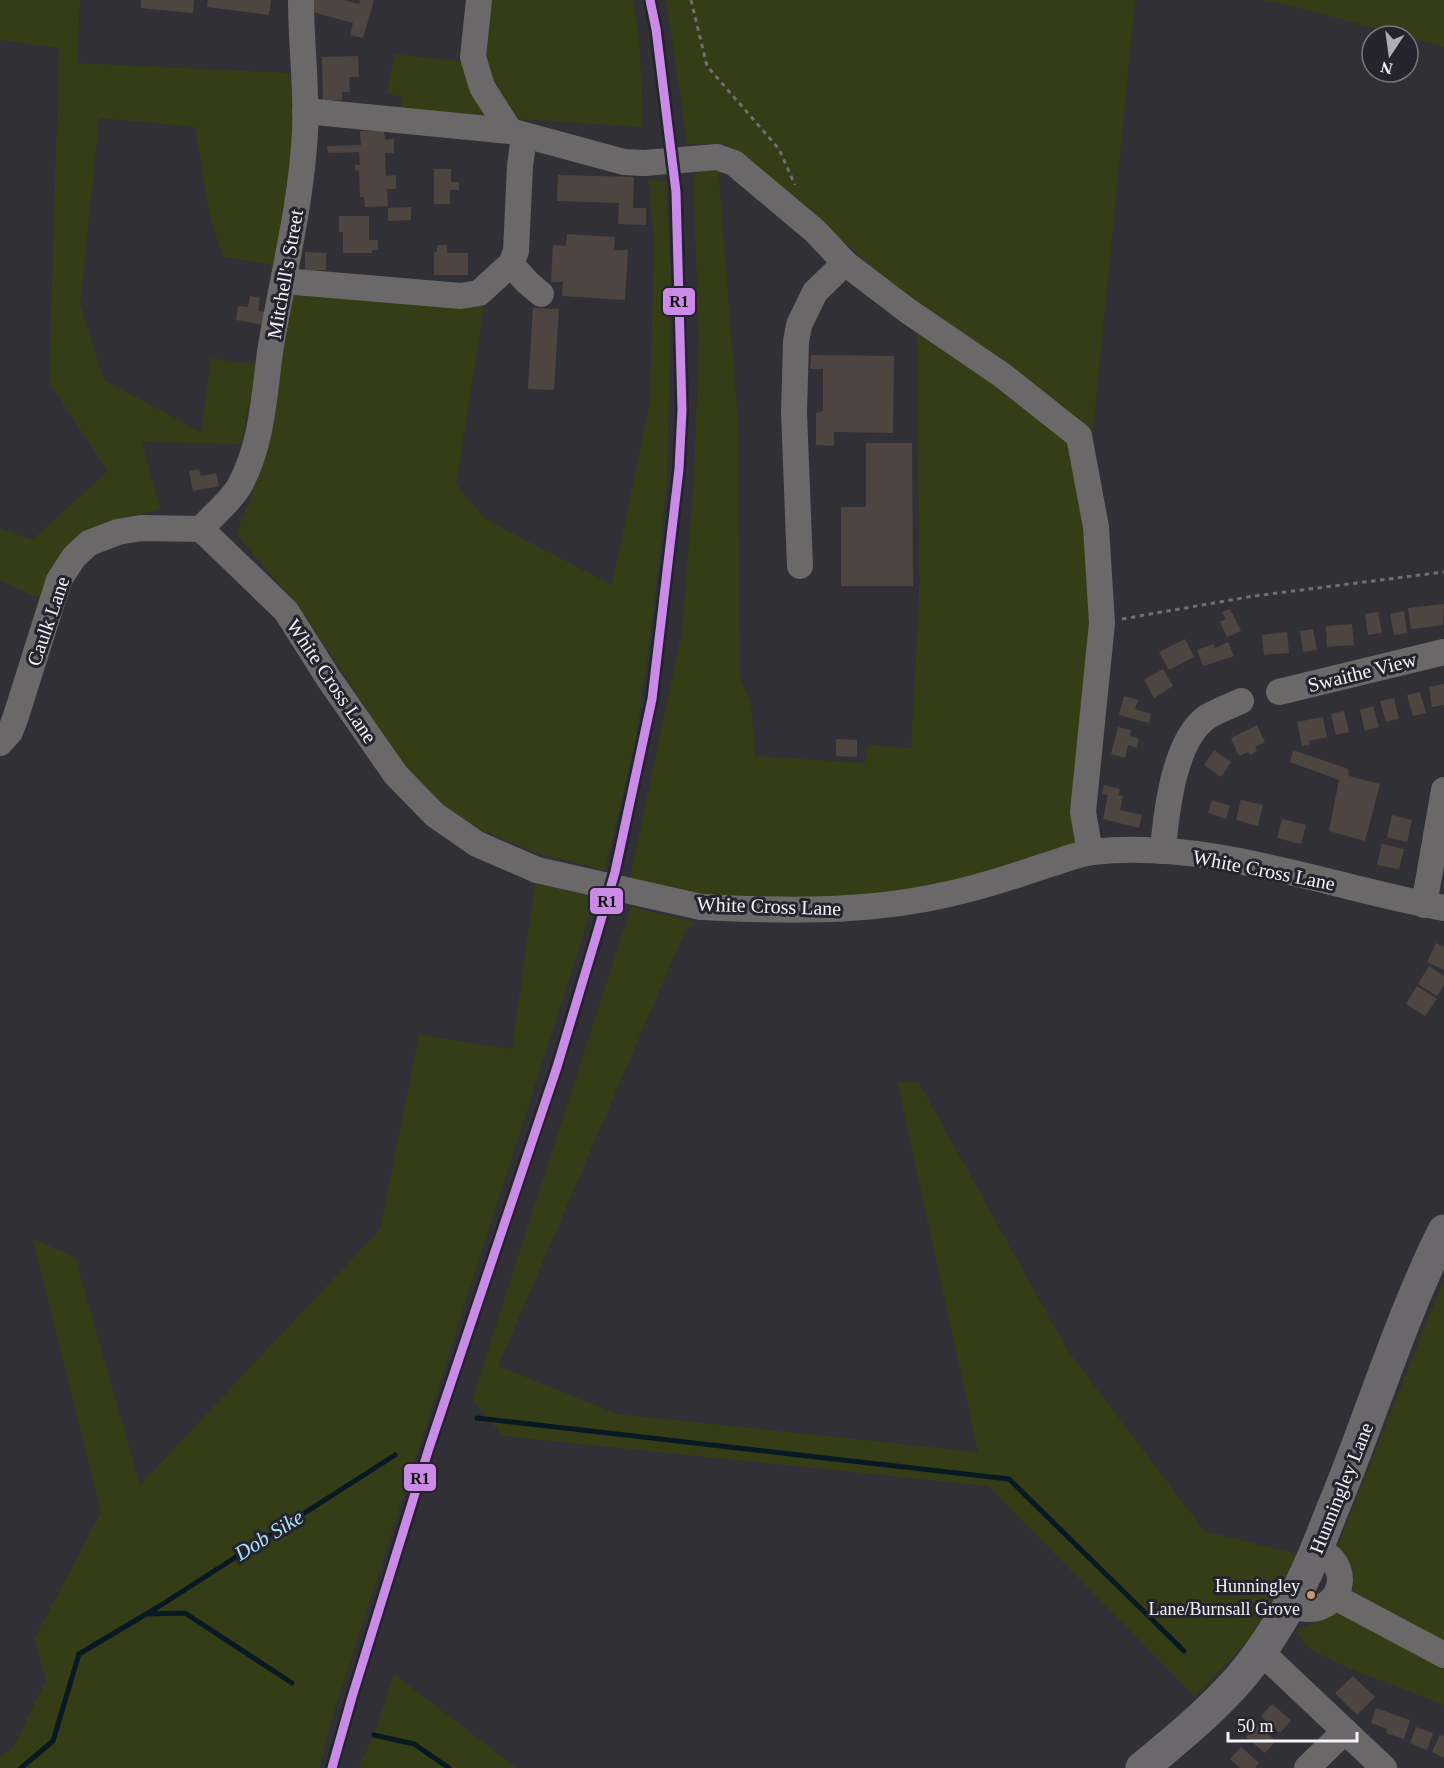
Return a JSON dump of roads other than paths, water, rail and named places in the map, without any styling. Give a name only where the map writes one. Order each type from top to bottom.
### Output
[{"type":"main road","name":"Hunningley Lane","points":[[1142,1768],[1231,1688],[1260,1651],[1290,1604],[1317,1549],[1416,1293],[1444,1231]]},
{"type":"street","name":"Mitchell's Street","points":[[201,529],[239,487],[254,453],[262,415],[271,351],[296,219],[305,111],[301,0]]},
{"type":"street","points":[[284,281],[461,296],[479,293],[511,264],[516,251],[520,166],[517,134],[482,87],[473,57],[479,0]]},
{"type":"street","points":[[305,111],[517,134],[624,162],[644,164],[717,157],[734,163],[815,231],[845,263],[908,311],[1002,375],[1079,436],[1096,527],[1102,623],[1083,812],[1090,852]]},
{"type":"street","points":[[800,566],[794,412],[795,342],[798,325],[815,292],[845,263]]},
{"type":"street","points":[[511,264],[526,282],[541,294]]},
{"type":"street","name":"Caulk Lane","points":[[0,743],[10,732],[15,719],[59,580],[74,557],[89,543],[118,532],[141,528],[201,529]]},
{"type":"street","name":"White Cross Lane","points":[[201,529],[286,610],[329,679],[396,775],[427,807],[477,844],[537,870],[701,907],[860,909],[946,895],[1090,852],[1163,851],[1267,867],[1434,906]]},
{"type":"street","name":"Swaithe View","points":[[1279,692],[1444,652]]},
{"type":"street","points":[[1163,851],[1176,770],[1184,745],[1206,718],[1241,701]]},
{"type":"street","points":[[1434,906],[1444,790]]},
{"type":"street","points":[[1290,1604],[1309,1610],[1319,1609],[1335,1597],[1339,1588],[1338,1568],[1334,1560],[1317,1549]]},
{"type":"street","points":[[1335,1597],[1444,1655]]},
{"type":"street","points":[[1260,1651],[1384,1768]]},
{"type":"street","points":[[1307,1768],[1345,1731]]},
{"type":"waterway","points":[[477,1418],[1009,1479],[1184,1651]]},
{"type":"waterway","name":"Dob Sike","points":[[21,1768],[53,1741],[79,1654],[158,1607],[395,1455]]},
{"type":"waterway","name":"Dob Sike","points":[[146,1614],[185,1613],[292,1683]]},
{"type":"waterway","name":"Dob Sike","points":[[374,1735],[414,1744],[449,1768]]},
{"type":"railway","points":[[332,1768],[429,1448],[557,1067],[596,937],[615,872],[652,699],[679,469],[682,410],[676,192],[656,29],[650,0]]},
{"type":"place","name":"Hunningley Lane/Burnsall Grove","points":[[1311,1595]]}]
